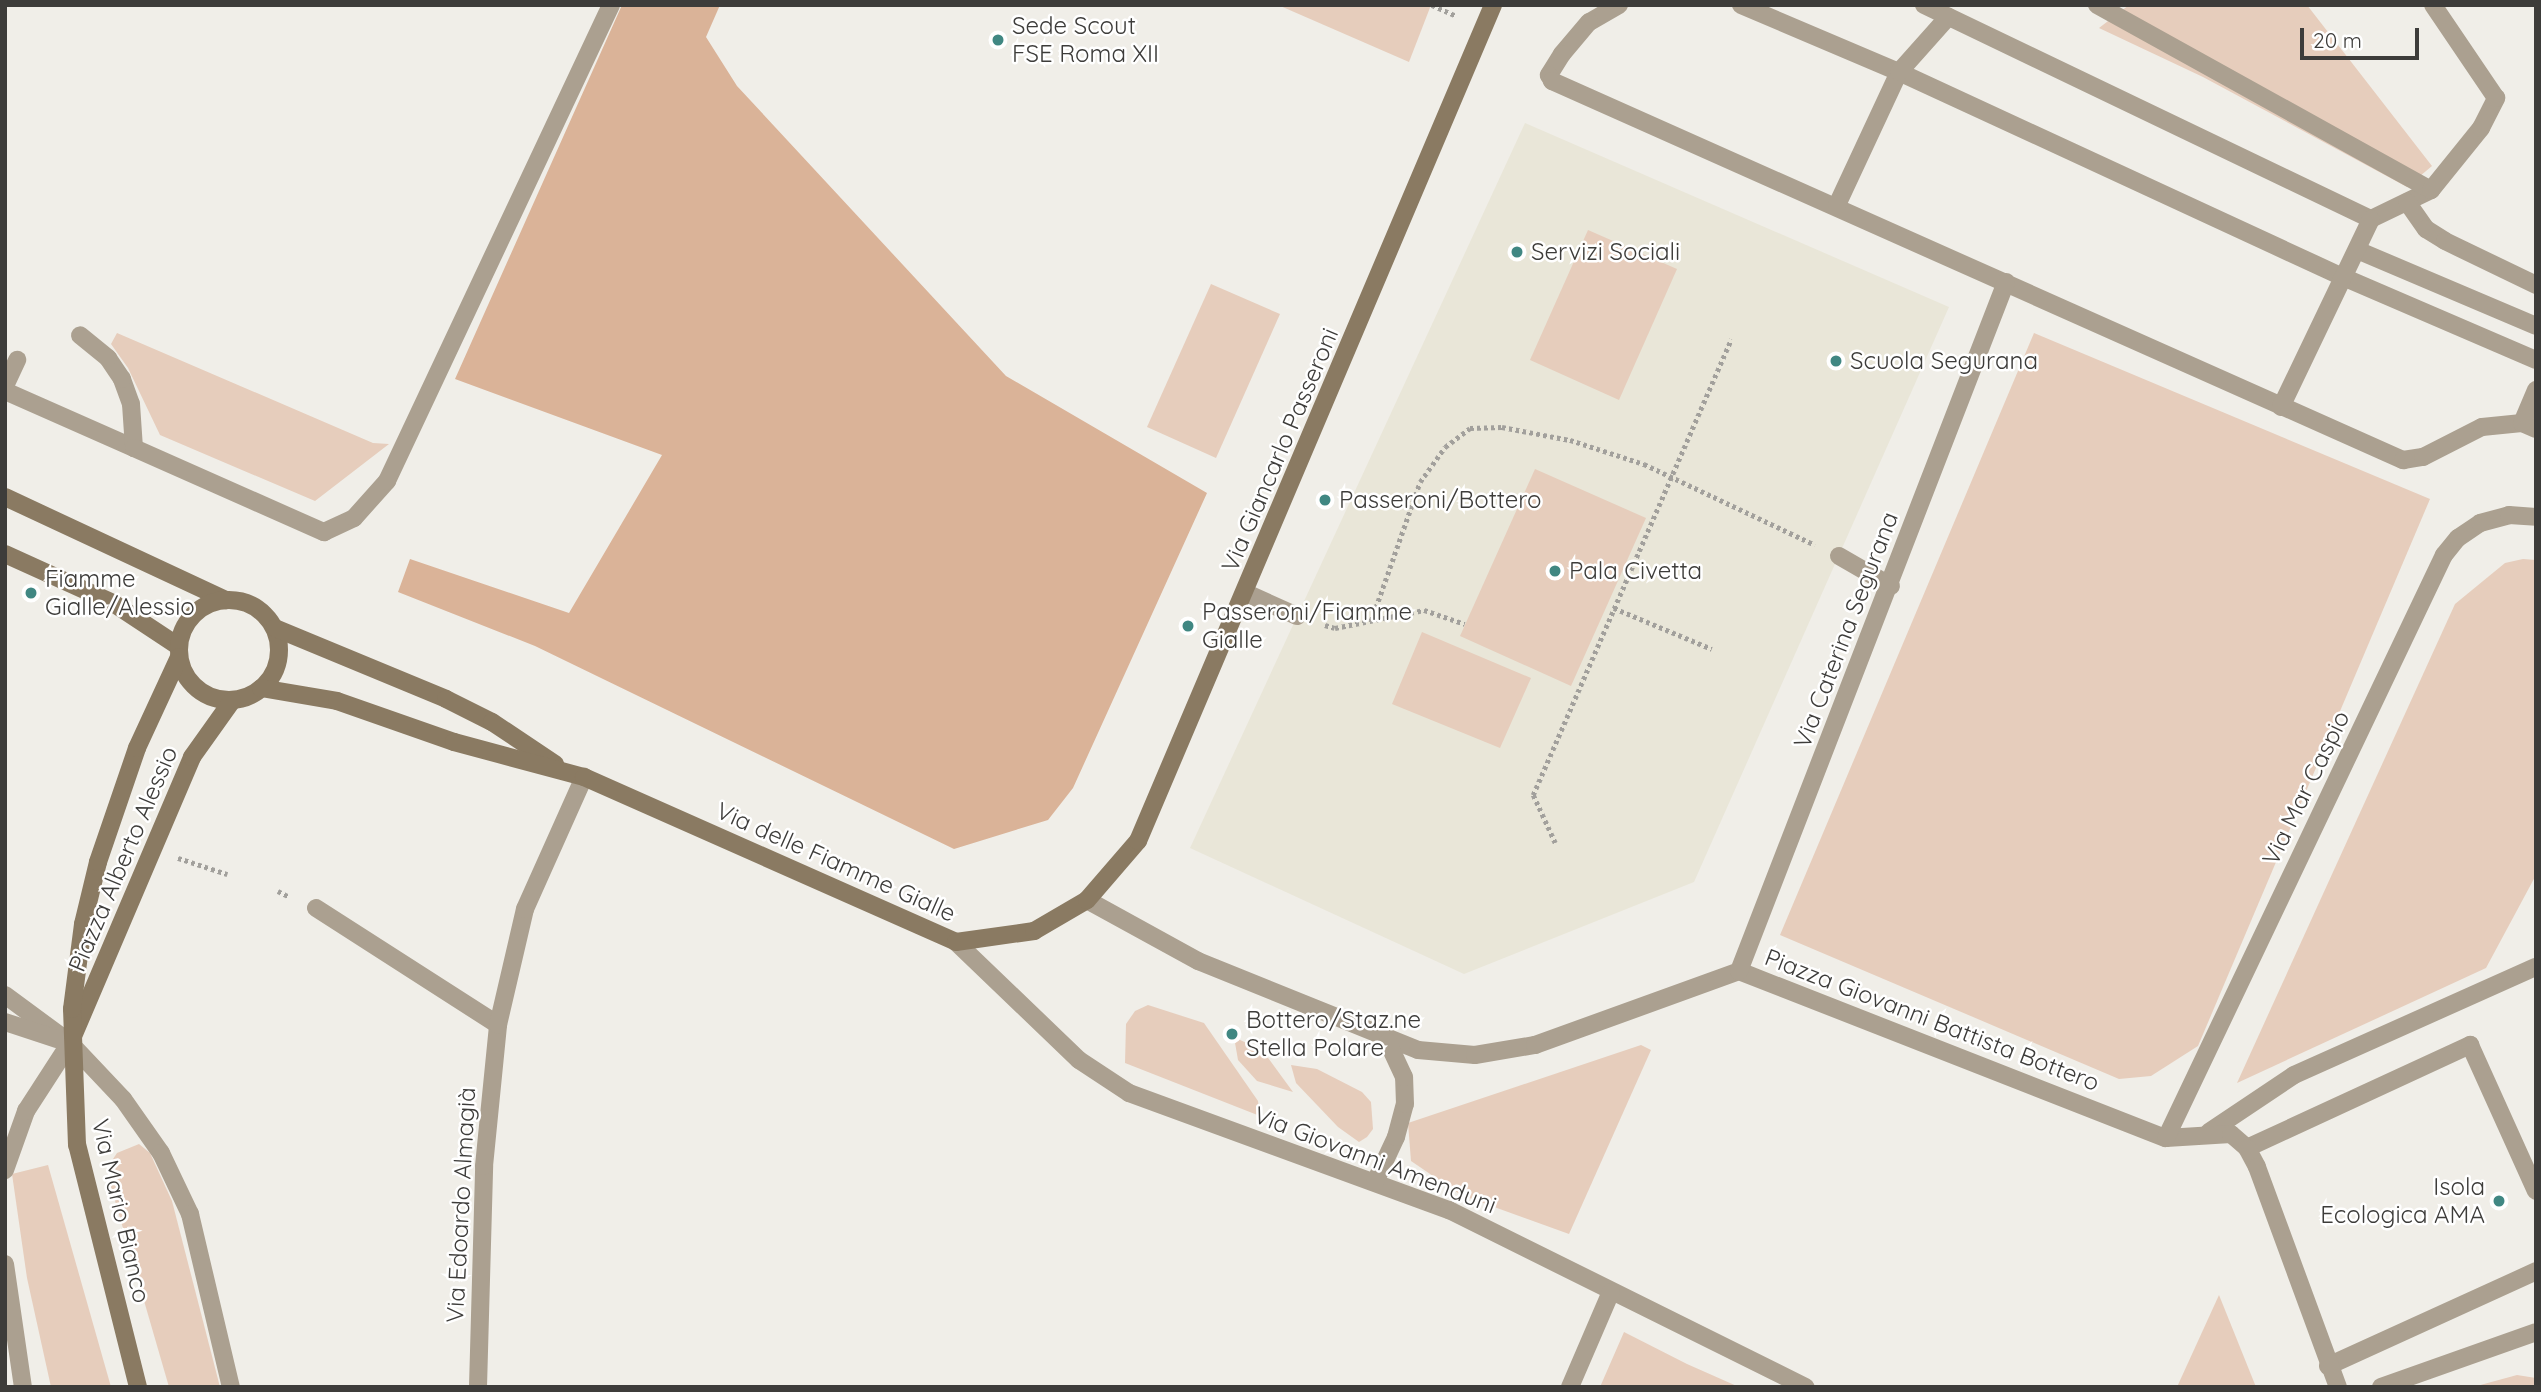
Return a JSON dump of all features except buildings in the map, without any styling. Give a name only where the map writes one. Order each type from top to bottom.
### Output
[{"type":"street","points":[[17,360],[5,389],[324,532],[354,518],[387,481],[611,5]]},
{"type":"street","name":"Via Giancarlo Passeroni","points":[[1087,900],[1138,841],[1246,593],[1493,5]]},
{"type":"street","points":[[1619,5],[1589,22],[1555,64],[1549,75],[1552,81],[1837,205],[2403,460],[2423,457],[2482,426],[2529,426],[2536,390]]},
{"type":"street","points":[[1741,5],[1899,72],[2343,277],[2536,360]]},
{"type":"street","points":[[1924,5],[2371,219]]},
{"type":"street","points":[[2096,5],[2431,190]]},
{"type":"street","points":[[2281,407],[2371,219],[2431,190],[2481,128],[2496,98],[2433,5]]},
{"type":"street","points":[[1837,205],[1899,72],[1948,18]]},
{"type":"street","points":[[2407,202],[2436,235],[2536,285]]},
{"type":"street","points":[[2357,250],[2536,326]]},
{"type":"street","name":"Via Caterina Segurana","points":[[1739,971],[1891,586],[2006,282]]},
{"type":"street","points":[[80,335],[107,358],[122,379],[131,404],[134,448]]},
{"type":"street","points":[[5,497],[226,600],[252,605],[275,628],[277,668],[261,688],[232,701],[202,693],[185,675],[178,651],[113,603],[5,554]]},
{"type":"street","name":"Via Mar Caspio","points":[[2166,1138],[2444,555],[2458,538],[2480,523],[2509,515],[2536,517]]},
{"type":"street","points":[[1839,556],[1891,586]]},
{"type":"street","points":[[1246,593],[1297,616]]},
{"type":"street","points":[[178,651],[194,614],[226,600]]},
{"type":"street","name":"Via delle Fiamme Gialle","points":[[275,628],[470,711],[566,772]]},
{"type":"street","name":"Piazza Alberto Alessio","points":[[70,1044],[75,978],[91,888],[137,748],[178,651]]},
{"type":"street","name":"Via delle Fiamme Gialle","points":[[261,688],[337,701],[454,742],[584,777],[956,942],[1034,931],[1087,900]]},
{"type":"street","name":"Piazza Alberto Alessio","points":[[70,1044],[198,745],[232,701]]},
{"type":"street","name":"Via Edoardo Almagià","points":[[478,1387],[484,1166],[498,1026],[525,909],[584,777]]},
{"type":"street","name":"Piazza Giovanni Battista Bottero","points":[[1087,900],[1198,961],[1388,1042],[1455,1055],[1516,1049],[1739,971],[2166,1138],[2209,1132],[2231,1134],[2247,1147]]},
{"type":"street","points":[[316,908],[498,1026]]},
{"type":"street","name":"Via Giovanni Amenduni","points":[[956,942],[1068,1050],[1111,1083],[1156,1105],[1375,1182],[1480,1225],[1806,1387]]},
{"type":"street","points":[[2209,1132],[2294,1075],[2536,967]]},
{"type":"street","points":[[5,995],[70,1044],[128,1105],[173,1174],[192,1221],[230,1387]]},
{"type":"street","points":[[5,1022],[70,1044]]},
{"type":"street","points":[[1375,1182],[1396,1137],[1405,1104],[1404,1077],[1388,1042]]},
{"type":"street","points":[[5,1170],[26,1111],[70,1044]]},
{"type":"street","name":"Via Mario Bianco","points":[[70,1044],[80,1164],[138,1387]]},
{"type":"street","points":[[2339,1387],[2328,1366],[2247,1147],[2470,1045],[2536,1191]]},
{"type":"street","points":[[5,1264],[23,1387]]},
{"type":"street","points":[[2328,1366],[2536,1271]]},
{"type":"street","points":[[1570,1387],[1611,1292]]},
{"type":"street","points":[[2381,1387],[2536,1332]]},
{"type":"path","points":[[1555,843],[1533,794],[1675,477],[1731,339]]},
{"type":"path","points":[[1371,621],[1402,522],[1420,482],[1445,447],[1470,428],[1502,427],[1570,440],[1675,477],[1839,556]]},
{"type":"path","points":[[1615,608],[1712,649]]},
{"type":"path","points":[[1297,616],[1335,628],[1424,610],[1465,624]]},
{"type":"path","points":[[154,850],[227,874]]},
{"type":"shaded area","points":[[622,5],[720,5],[706,37],[737,86],[1006,376],[1207,493],[1073,788],[1048,820],[954,849],[535,646],[398,592],[410,559],[569,613],[662,455],[455,379]]},
{"type":"shaded area","points":[[1278,5],[1431,5],[1409,62]]},
{"type":"shaded area","points":[[2129,5],[2307,5],[2432,166],[2407,187],[2203,77],[2099,28]]},
{"type":"shaded area","points":[[1525,123],[1949,307],[1694,882],[1464,974],[1190,848]]},
{"type":"shaded area","points":[[1588,230],[1677,269],[1619,400],[1530,360]]},
{"type":"shaded area","points":[[1211,284],[1280,314],[1216,458],[1147,427]]},
{"type":"shaded area","points":[[117,333],[373,443],[389,444],[315,501],[160,435],[128,368],[111,344]]},
{"type":"shaded area","points":[[2034,333],[2430,499],[2198,1046],[2151,1076],[2119,1079],[1780,935]]},
{"type":"shaded area","name":"Pala Civetta","points":[[1535,469],[1646,518],[1571,686],[1460,636]]},
{"type":"shaded area","points":[[2523,559],[2536,560],[2536,875],[2486,968],[2237,1083],[2455,604],[2505,563]]},
{"type":"shaded area","points":[[1422,632],[1531,678],[1500,748],[1392,704]]},
{"type":"shaded area","points":[[1148,1005],[1204,1023],[1258,1101],[1260,1116],[1125,1063],[1126,1024],[1135,1011]]},
{"type":"shaded area","points":[[1234,1037],[1263,1051],[1293,1092],[1257,1081],[1238,1060]]},
{"type":"shaded area","points":[[1641,1045],[1651,1050],[1569,1234],[1461,1195],[1411,1161],[1408,1123]]},
{"type":"shaded area","points":[[1291,1065],[1317,1069],[1362,1092],[1371,1102],[1373,1129],[1367,1137],[1359,1142],[1338,1127],[1296,1083]]},
{"type":"shaded area","points":[[139,1144],[150,1153],[172,1201],[220,1387],[169,1387],[109,1180],[109,1165],[117,1153]]},
{"type":"shaded area","points":[[48,1165],[111,1387],[51,1387],[27,1278],[12,1174]]},
{"type":"shaded area","points":[[2219,1295],[2256,1387],[2177,1387]]},
{"type":"shaded area","points":[[1624,1332],[1687,1364],[1739,1387],[1600,1387]]},
{"type":"shaded area","points":[[2517,1375],[2536,1378],[2536,1387],[2473,1387]]},
{"type":"place","name":"Sede Scout FSE Roma XII","points":[[998,40]]},
{"type":"place","name":"Servizi Sociali","points":[[1517,252]]},
{"type":"place","name":"Scuola Segurana","points":[[1836,361]]},
{"type":"place","name":"Passeroni/Bottero","points":[[1325,500]]},
{"type":"place","name":"Pala Civetta","points":[[1555,571]]},
{"type":"place","name":"Fiamme Gialle/Alessio","points":[[31,593]]},
{"type":"place","name":"Passeroni/Fiamme Gialle","points":[[1188,626]]},
{"type":"place","name":"Bottero/Staz.ne Stella Polare","points":[[1232,1034]]},
{"type":"place","name":"Isola Ecologica AMA","points":[[2499,1201]]}]
